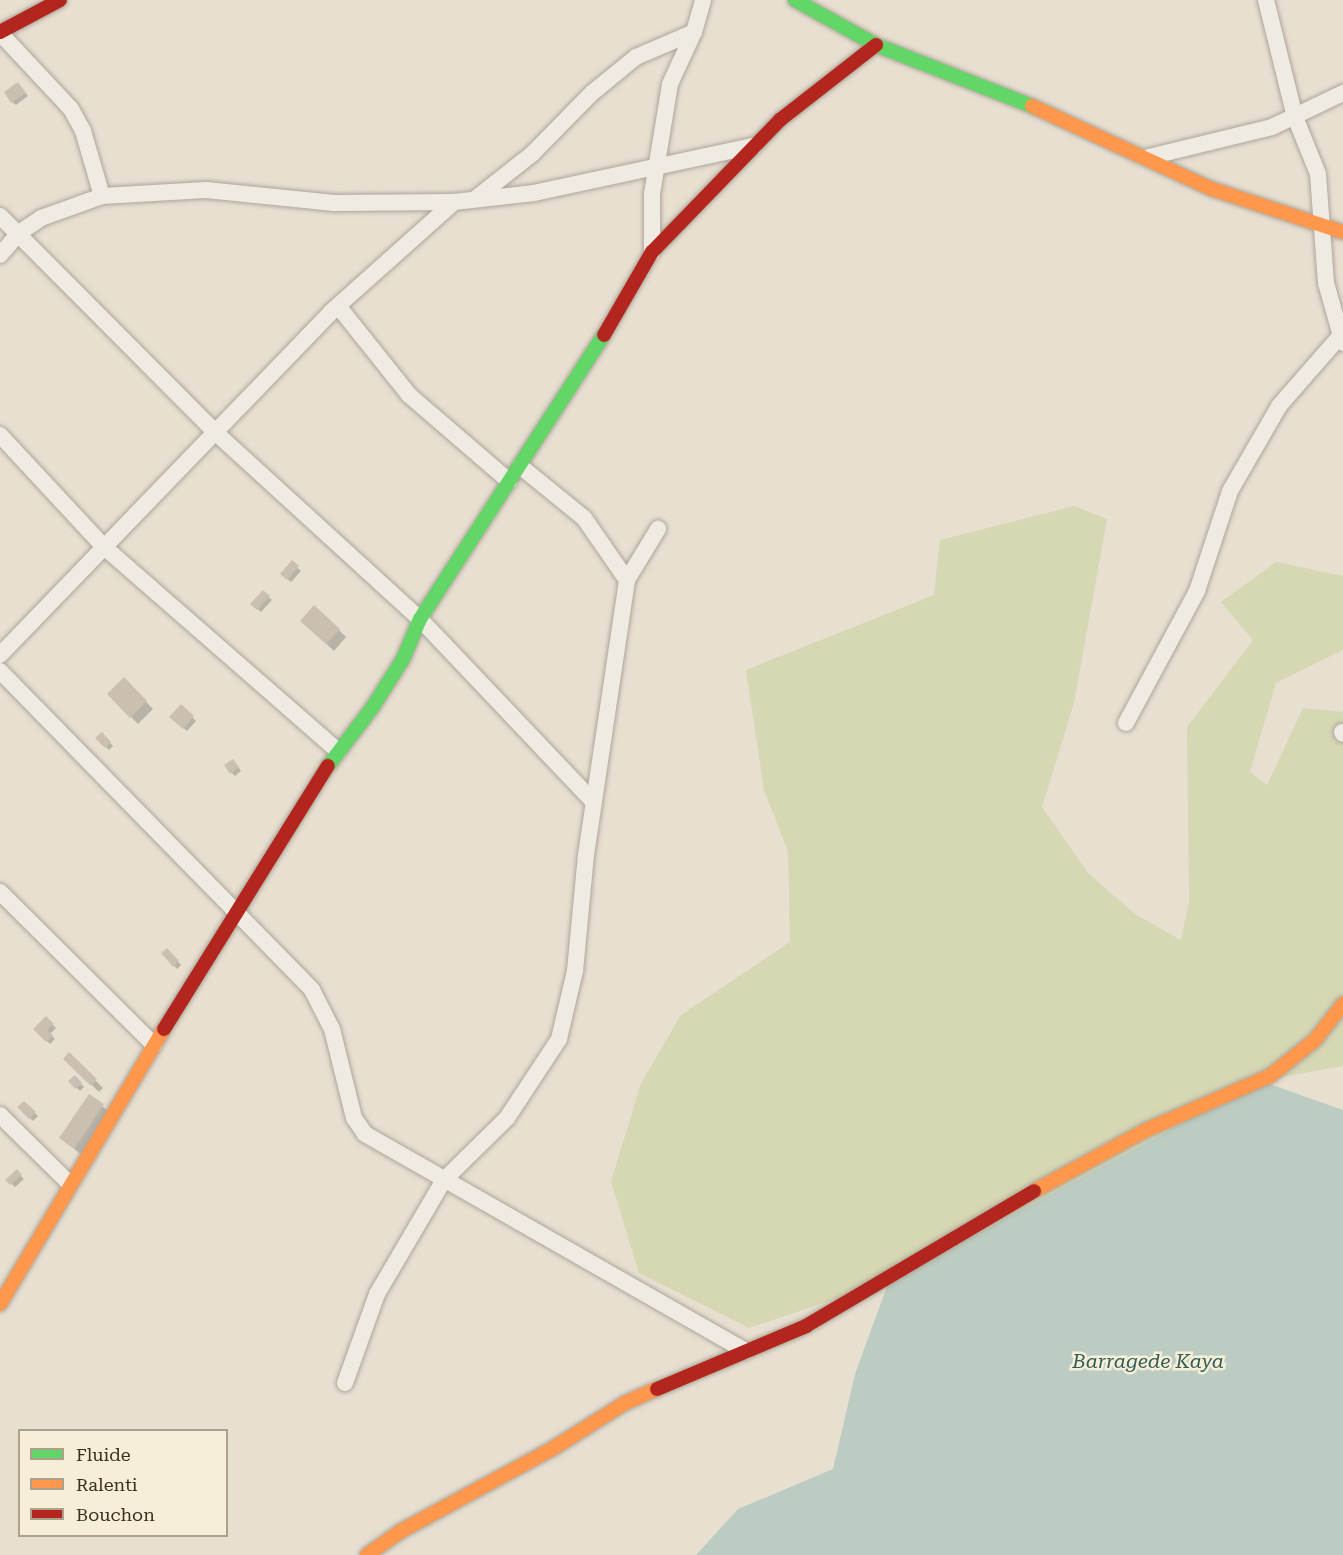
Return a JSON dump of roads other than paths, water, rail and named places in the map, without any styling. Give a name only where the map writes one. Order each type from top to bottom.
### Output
[{"type":"street","points":[[60,0],[0,32],[71,109],[83,131],[102,196]]},
{"type":"street","points":[[652,252],[656,166],[670,84],[694,32],[703,0]]},
{"type":"street","points":[[795,0],[876,45],[1043,110],[1212,189],[1324,228],[1343,232]]},
{"type":"street","points":[[1126,723],[1197,591],[1230,491],[1279,406],[1342,339],[1326,283],[1324,228],[1318,174],[1295,117],[1266,0]]},
{"type":"street","points":[[474,200],[532,154],[591,93],[636,57],[694,32]]},
{"type":"street","points":[[0,1304],[69,1183],[235,913],[338,751],[403,659],[420,619],[509,481],[573,389],[652,252],[780,120],[876,45]]},
{"type":"street","points":[[1149,158],[1272,127],[1343,93]]},
{"type":"street","points":[[0,255],[19,233],[58,210],[102,196],[206,190],[334,203],[454,202],[534,193],[754,146]]},
{"type":"street","points":[[0,655],[103,546],[338,306],[454,202]]},
{"type":"street","points":[[0,216],[215,432],[420,619],[593,801]]},
{"type":"street","points":[[338,306],[409,395],[509,481]]},
{"type":"street","points":[[0,435],[103,546],[338,751]]},
{"type":"street","points":[[520,466],[584,518],[627,580]]},
{"type":"street","points":[[345,1383],[377,1294],[444,1180],[507,1118],[559,1039],[575,971],[593,801],[627,580],[658,529]]},
{"type":"street","points":[[0,671],[312,990],[332,1029],[354,1118],[365,1134],[745,1351]]},
{"type":"street","points":[[0,892],[154,1045]]},
{"type":"street","points":[[367,1555],[401,1531],[552,1449],[625,1403],[806,1326],[966,1228],[1144,1131],[1270,1077],[1315,1040],[1343,1004]]},
{"type":"street","points":[[0,1115],[69,1183]]},
{"type":"water","name":"Barragede Kaya","points":[[1261,1081],[1343,1110],[1343,1555],[696,1555],[738,1509],[833,1469],[855,1374],[889,1281]]}]
